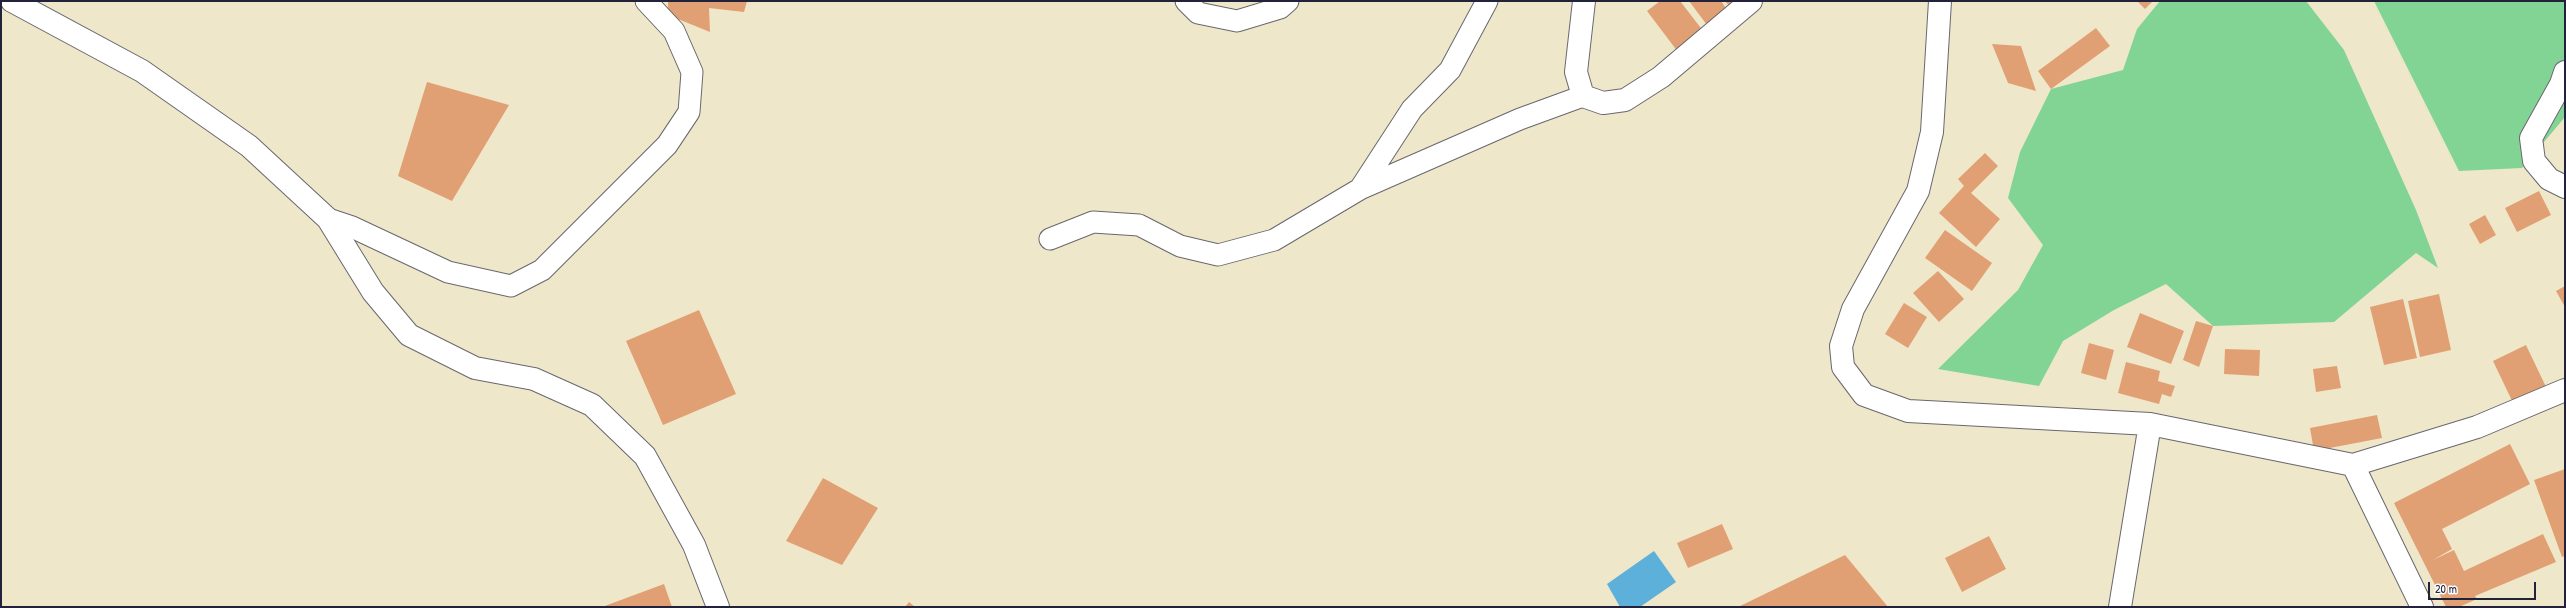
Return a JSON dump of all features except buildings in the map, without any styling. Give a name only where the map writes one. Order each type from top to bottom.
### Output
[{"type":"street","points":[[12,1],[36,7],[142,71],[243,142],[328,219],[373,292],[409,335],[475,368],[534,380],[592,405],[645,456],[694,545],[718,607]]},
{"type":"street","points":[[1584,1],[1576,72],[1583,96],[1603,103],[1625,100],[1661,77],[1751,1]]},
{"type":"street","points":[[1940,1],[1932,132],[1918,191],[1853,309],[1841,346],[1843,367],[1864,395],[1908,411],[2150,424],[2353,465],[2477,427],[2565,390]]},
{"type":"street","points":[[2565,72],[2561,84],[2531,138],[2534,161],[2549,179],[2565,187]]},
{"type":"street","points":[[2120,607],[2150,424]]},
{"type":"street","points":[[2353,465],[2422,607]]},
{"type":"lane","points":[[328,219],[352,227],[448,272],[511,286],[542,270],[667,145],[689,112],[692,72],[674,31],[646,1]]},
{"type":"lane","points":[[1186,1],[1198,13],[1237,21],[1280,8],[1288,1]]},
{"type":"lane","points":[[1360,189],[1412,109],[1450,70],[1487,1]]},
{"type":"lane","points":[[1050,239],[1093,222],[1139,225],[1180,246],[1218,255],[1274,240],[1360,189],[1520,119],[1583,96]]},
{"type":"green space","points":[[2160,1],[2306,1],[2344,50],[2416,210],[2438,268],[2416,253],[2334,322],[2213,326],[2166,284],[2114,310],[2063,341],[2039,386],[1938,369],[2018,290],[2043,245],[2008,198],[2020,152],[2051,89],[2123,70],[2137,29]]},
{"type":"green space","points":[[2374,1],[2565,1],[2565,117],[2522,168],[2459,171]]},
{"type":"water","points":[[1654,551],[1676,582],[1640,607],[1620,607],[1607,584]]}]
